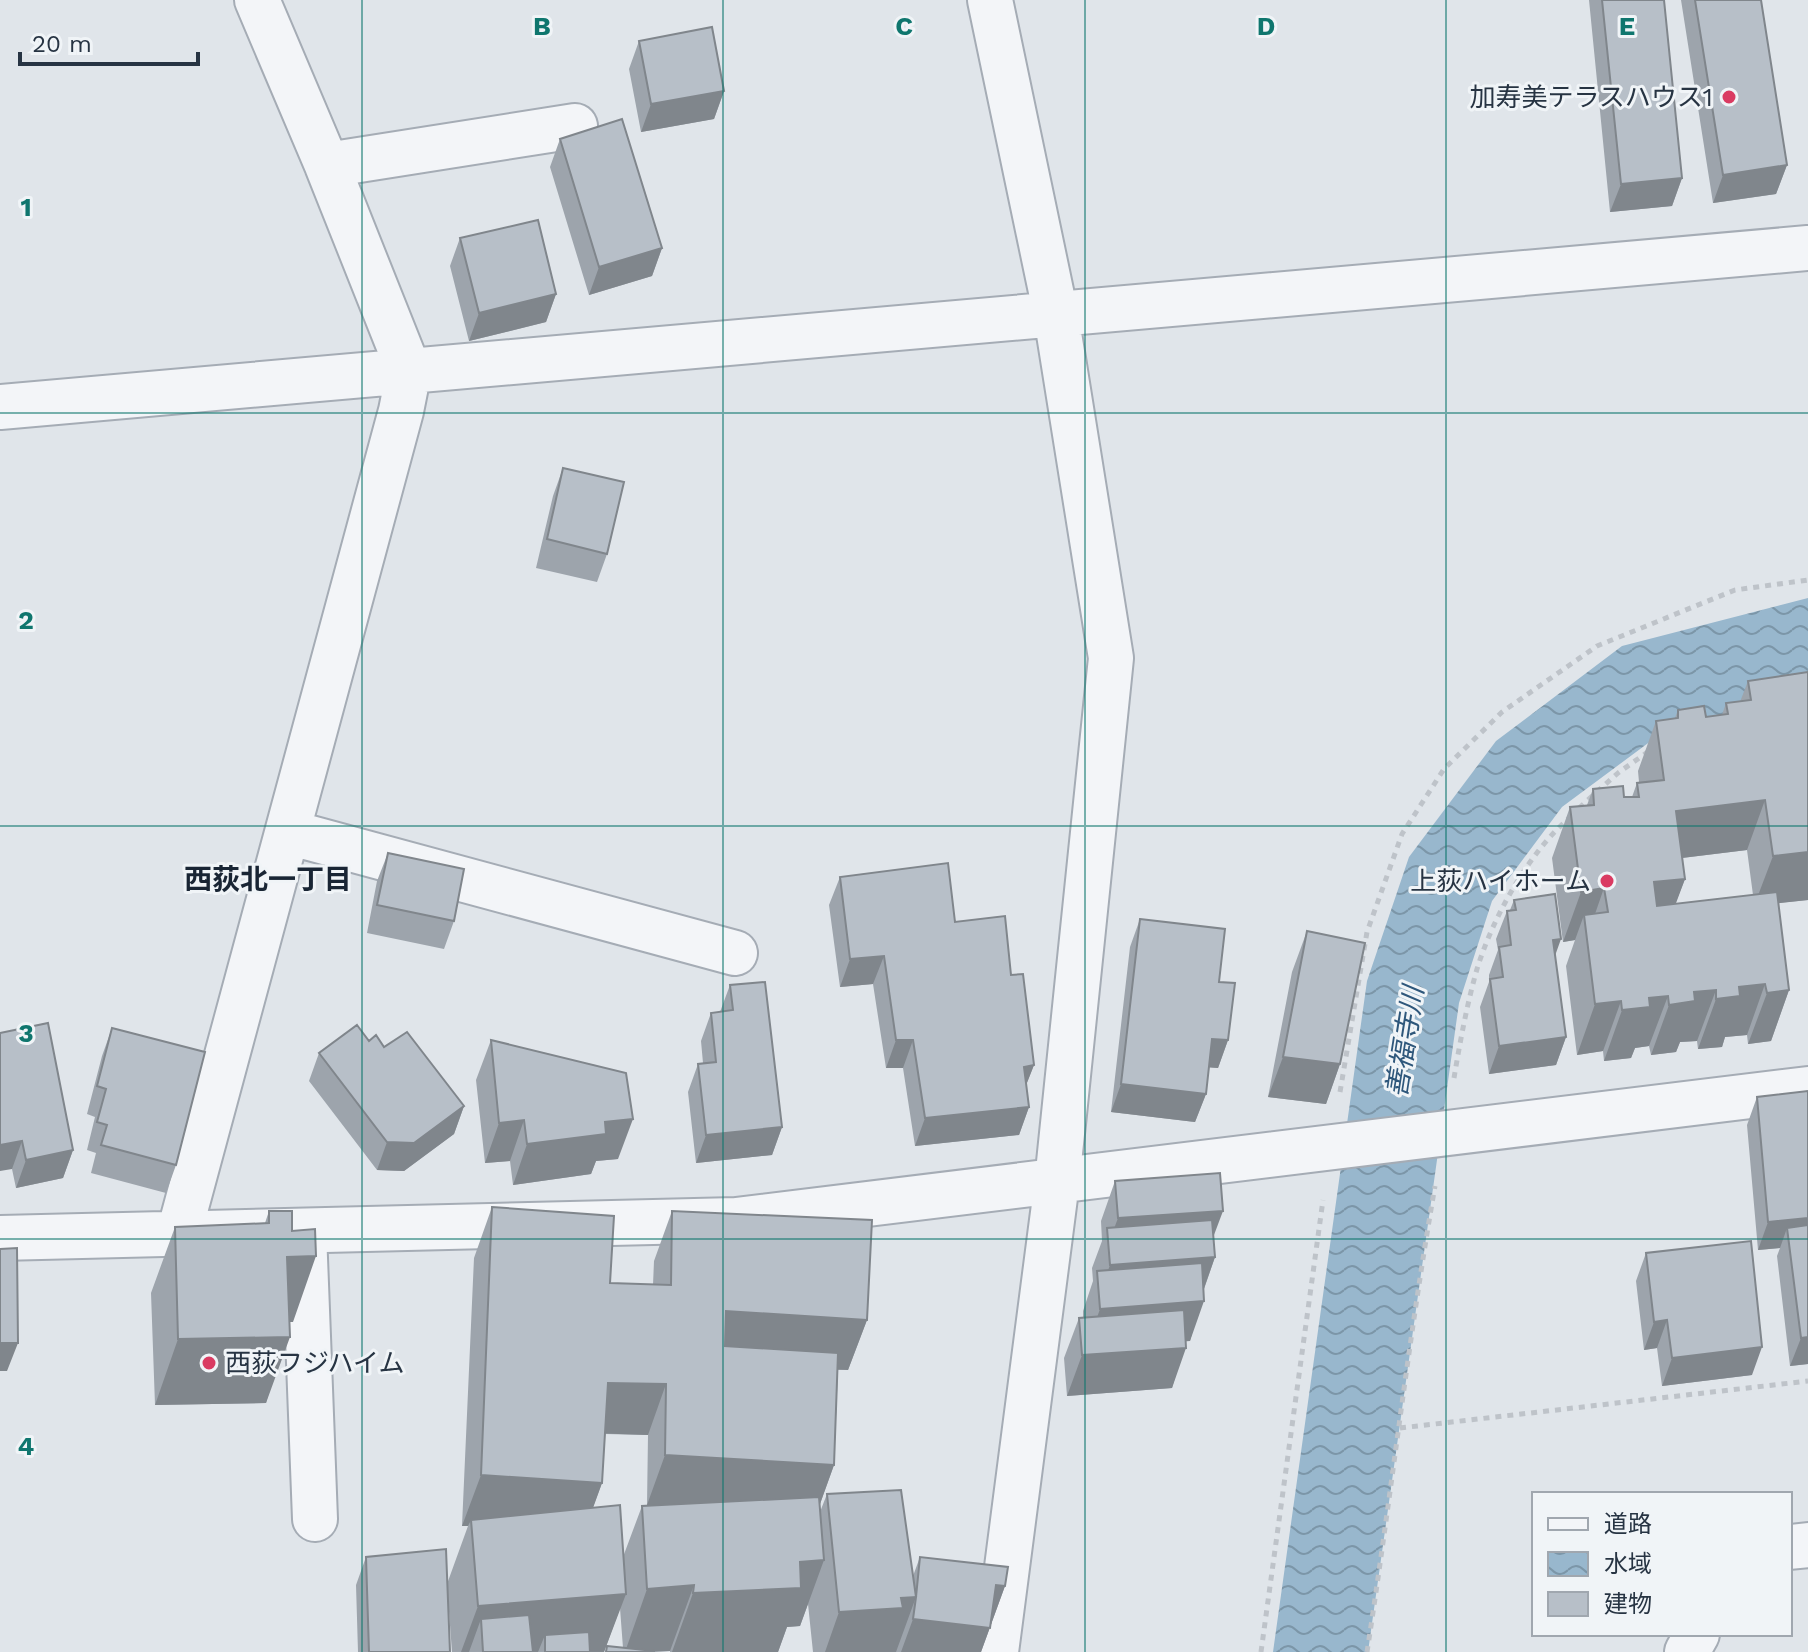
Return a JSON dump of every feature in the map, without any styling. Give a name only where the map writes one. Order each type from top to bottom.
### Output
[{"type":"street","points":[[179,1233],[401,411],[409,371],[257,0]]},
{"type":"street","points":[[990,0],[1056,315],[1111,658],[1057,1182],[996,1652]]},
{"type":"street","points":[[327,165],[575,126]]},
{"type":"street","points":[[0,407],[1808,248]]},
{"type":"street","points":[[288,832],[735,953]]},
{"type":"street","points":[[0,1238],[736,1220],[1808,1089]]},
{"type":"street","points":[[304,1232],[315,1519]]},
{"type":"path","points":[[1261,1652],[1367,932],[1402,834],[1444,769],[1502,712],[1597,646],[1735,590],[1808,580]]},
{"type":"path","points":[[1400,1428],[1808,1381]]},
{"type":"water","name":"善福寺川","points":[[1808,598],[1808,694],[1663,732],[1562,807],[1492,901],[1459,1003],[1368,1652],[1273,1652],[1367,981],[1409,857],[1496,741],[1622,646]]},
{"type":"building","name":"加寿美テラスハウス1","points":[[1602,0],[1664,0],[1682,178],[1621,184]]},
{"type":"building","name":"加寿美テラスハウス1","points":[[1695,0],[1761,0],[1787,165],[1723,175]]},
{"type":"building","points":[[712,27],[724,91],[651,104],[639,41]]},
{"type":"building","points":[[622,119],[662,248],[599,267],[560,139]]},
{"type":"building","points":[[538,220],[556,294],[479,313],[460,238]]},
{"type":"building","points":[[563,468],[624,482],[607,554],[547,539]]},
{"type":"building","points":[[1808,672],[1808,852],[1773,856],[1765,800],[1676,811],[1685,879],[1654,882],[1657,906],[1777,892],[1789,990],[1767,993],[1765,984],[1739,987],[1740,996],[1716,999],[1716,990],[1694,992],[1695,1001],[1669,1005],[1668,996],[1649,998],[1650,1007],[1622,1010],[1621,1001],[1595,1004],[1584,915],[1608,912],[1604,888],[1581,892],[1570,807],[1594,805],[1593,789],[1623,786],[1624,797],[1639,797],[1637,783],[1664,780],[1656,721],[1678,718],[1678,710],[1704,706],[1706,717],[1728,714],[1726,703],[1751,700],[1748,681]]},
{"type":"building","points":[[388,853],[464,869],[454,921],[377,905]]},
{"type":"building","points":[[948,863],[955,922],[1005,916],[1011,975],[1023,974],[1034,1065],[1024,1067],[1029,1107],[925,1118],[913,1040],[896,1040],[884,956],[850,959],[840,877]]},
{"type":"building","points":[[1555,894],[1561,939],[1553,940],[1566,1037],[1499,1046],[1490,979],[1503,977],[1499,947],[1511,945],[1507,911],[1516,910],[1514,900]]},
{"type":"building","points":[[1140,919],[1225,929],[1219,982],[1235,983],[1228,1040],[1212,1039],[1206,1094],[1121,1084]]},
{"type":"building","points":[[1307,931],[1365,943],[1340,1064],[1283,1057]]},
{"type":"building","points":[[765,982],[782,1127],[706,1135],[698,1064],[716,1062],[711,1013],[733,1010],[730,985]]},
{"type":"building","points":[[48,1023],[73,1150],[26,1160],[22,1141],[0,1145],[0,1033]]},
{"type":"building","points":[[357,1025],[369,1041],[376,1035],[384,1047],[407,1032],[464,1106],[414,1143],[387,1142],[319,1053]]},
{"type":"building","points":[[112,1028],[205,1052],[176,1165],[101,1145],[107,1125],[97,1122],[106,1089],[97,1086]]},
{"type":"building","points":[[491,1040],[626,1073],[633,1119],[605,1122],[606,1134],[527,1144],[524,1120],[499,1123]]},
{"type":"building","points":[[1808,1091],[1808,1218],[1768,1222],[1757,1097]]},
{"type":"building","points":[[1220,1173],[1223,1211],[1118,1218],[1115,1181]]},
{"type":"building","points":[[492,1207],[614,1216],[610,1283],[671,1285],[672,1211],[872,1220],[867,1320],[726,1311],[725,1346],[838,1353],[834,1465],[665,1455],[666,1384],[608,1383],[602,1483],[481,1475]]},
{"type":"building","points":[[269,1211],[292,1211],[292,1231],[315,1229],[316,1256],[287,1257],[290,1337],[178,1339],[175,1227],[269,1223]]},
{"type":"building","points":[[1212,1220],[1215,1257],[1110,1265],[1107,1228]]},
{"type":"building","points":[[1808,1225],[1808,1337],[1801,1338],[1787,1228]]},
{"type":"building","points":[[1751,1241],[1762,1347],[1672,1358],[1667,1320],[1654,1322],[1646,1253]]},
{"type":"building","points":[[17,1248],[18,1343],[0,1343],[0,1249]]},
{"type":"building","points":[[1202,1263],[1204,1301],[1100,1309],[1097,1271]]},
{"type":"building","points":[[1184,1310],[1186,1348],[1082,1355],[1079,1318]]},
{"type":"building","points":[[901,1490],[916,1597],[901,1598],[903,1608],[839,1612],[827,1494]]},
{"type":"building","points":[[819,1497],[824,1560],[800,1562],[801,1588],[693,1593],[694,1585],[647,1589],[642,1506]]},
{"type":"building","points":[[620,1505],[626,1594],[478,1606],[471,1520]]},
{"type":"building","points":[[446,1549],[450,1652],[369,1652],[366,1557]]},
{"type":"building","points":[[920,1557],[1008,1567],[1005,1586],[996,1585],[990,1628],[913,1619]]},
{"type":"building","points":[[529,1615],[533,1652],[483,1652],[481,1619]]},
{"type":"building","points":[[589,1632],[590,1652],[545,1652],[545,1635]]},
{"type":"building","points":[[607,1646],[654,1651],[654,1652],[606,1652]]},
{"type":"place","name":"加寿美テラスハウス1","points":[[1729,97]]},
{"type":"place","name":"上荻ハイホーム","points":[[1607,881]]},
{"type":"place","name":"西荻フジハイム","points":[[209,1363]]},
{"type":"district","name":"西荻北一丁目","points":[[268,879]]}]
